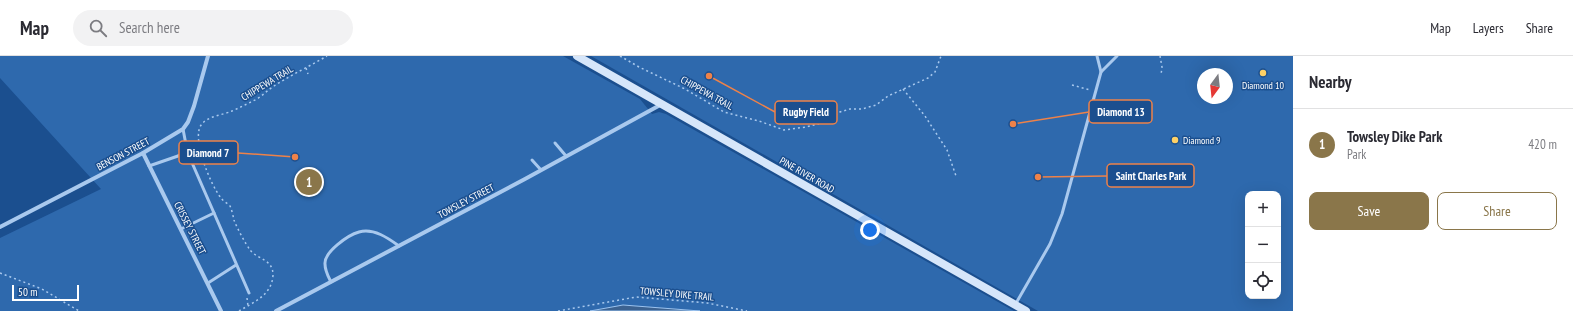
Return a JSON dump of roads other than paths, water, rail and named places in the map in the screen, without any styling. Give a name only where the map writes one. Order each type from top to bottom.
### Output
[{"type":"street","points":[[183,129],[188,122],[192,111],[208,56]]},
{"type":"street","name":"PINE RIVER ROAD","points":[[577,56],[1026,311]]},
{"type":"street","name":"TOWSLEY STREET","points":[[276,311],[662,104]]},
{"type":"street","name":"BENSON STREET","points":[[0,227],[143,153],[183,129]]},
{"type":"street","name":"CRISSEY STREET","points":[[143,153],[221,311]]},
{"type":"lane","points":[[1097,56],[1101,72]]},
{"type":"lane","points":[[1015,305],[1043,256],[1056,229],[1066,200],[1101,72],[1117,56]]},
{"type":"lane","points":[[183,129],[187,150],[249,293]]},
{"type":"lane","points":[[555,143],[566,156]]},
{"type":"lane","points":[[149,166],[178,156],[187,150]]},
{"type":"lane","points":[[532,160],[541,170]]},
{"type":"lane","points":[[181,229],[214,213]]},
{"type":"lane","points":[[331,282],[324,263],[337,244],[359,232],[385,236],[399,246]]},
{"type":"lane","points":[[208,283],[236,265]]},
{"type":"place","name":"Diamond 10","points":[[1263,73]]},
{"type":"place","name":"Rugby Field","points":[[709,76]]},
{"type":"place","name":"Diamond 13","points":[[1013,124]]},
{"type":"place","name":"Diamond 9","points":[[1175,140]]},
{"type":"place","name":"Diamond 7","points":[[295,157]]},
{"type":"place","name":"Saint Charles Park","points":[[1038,177]]},
{"type":"place","name":"Towsley Dike Park","points":[[309,182]]}]
